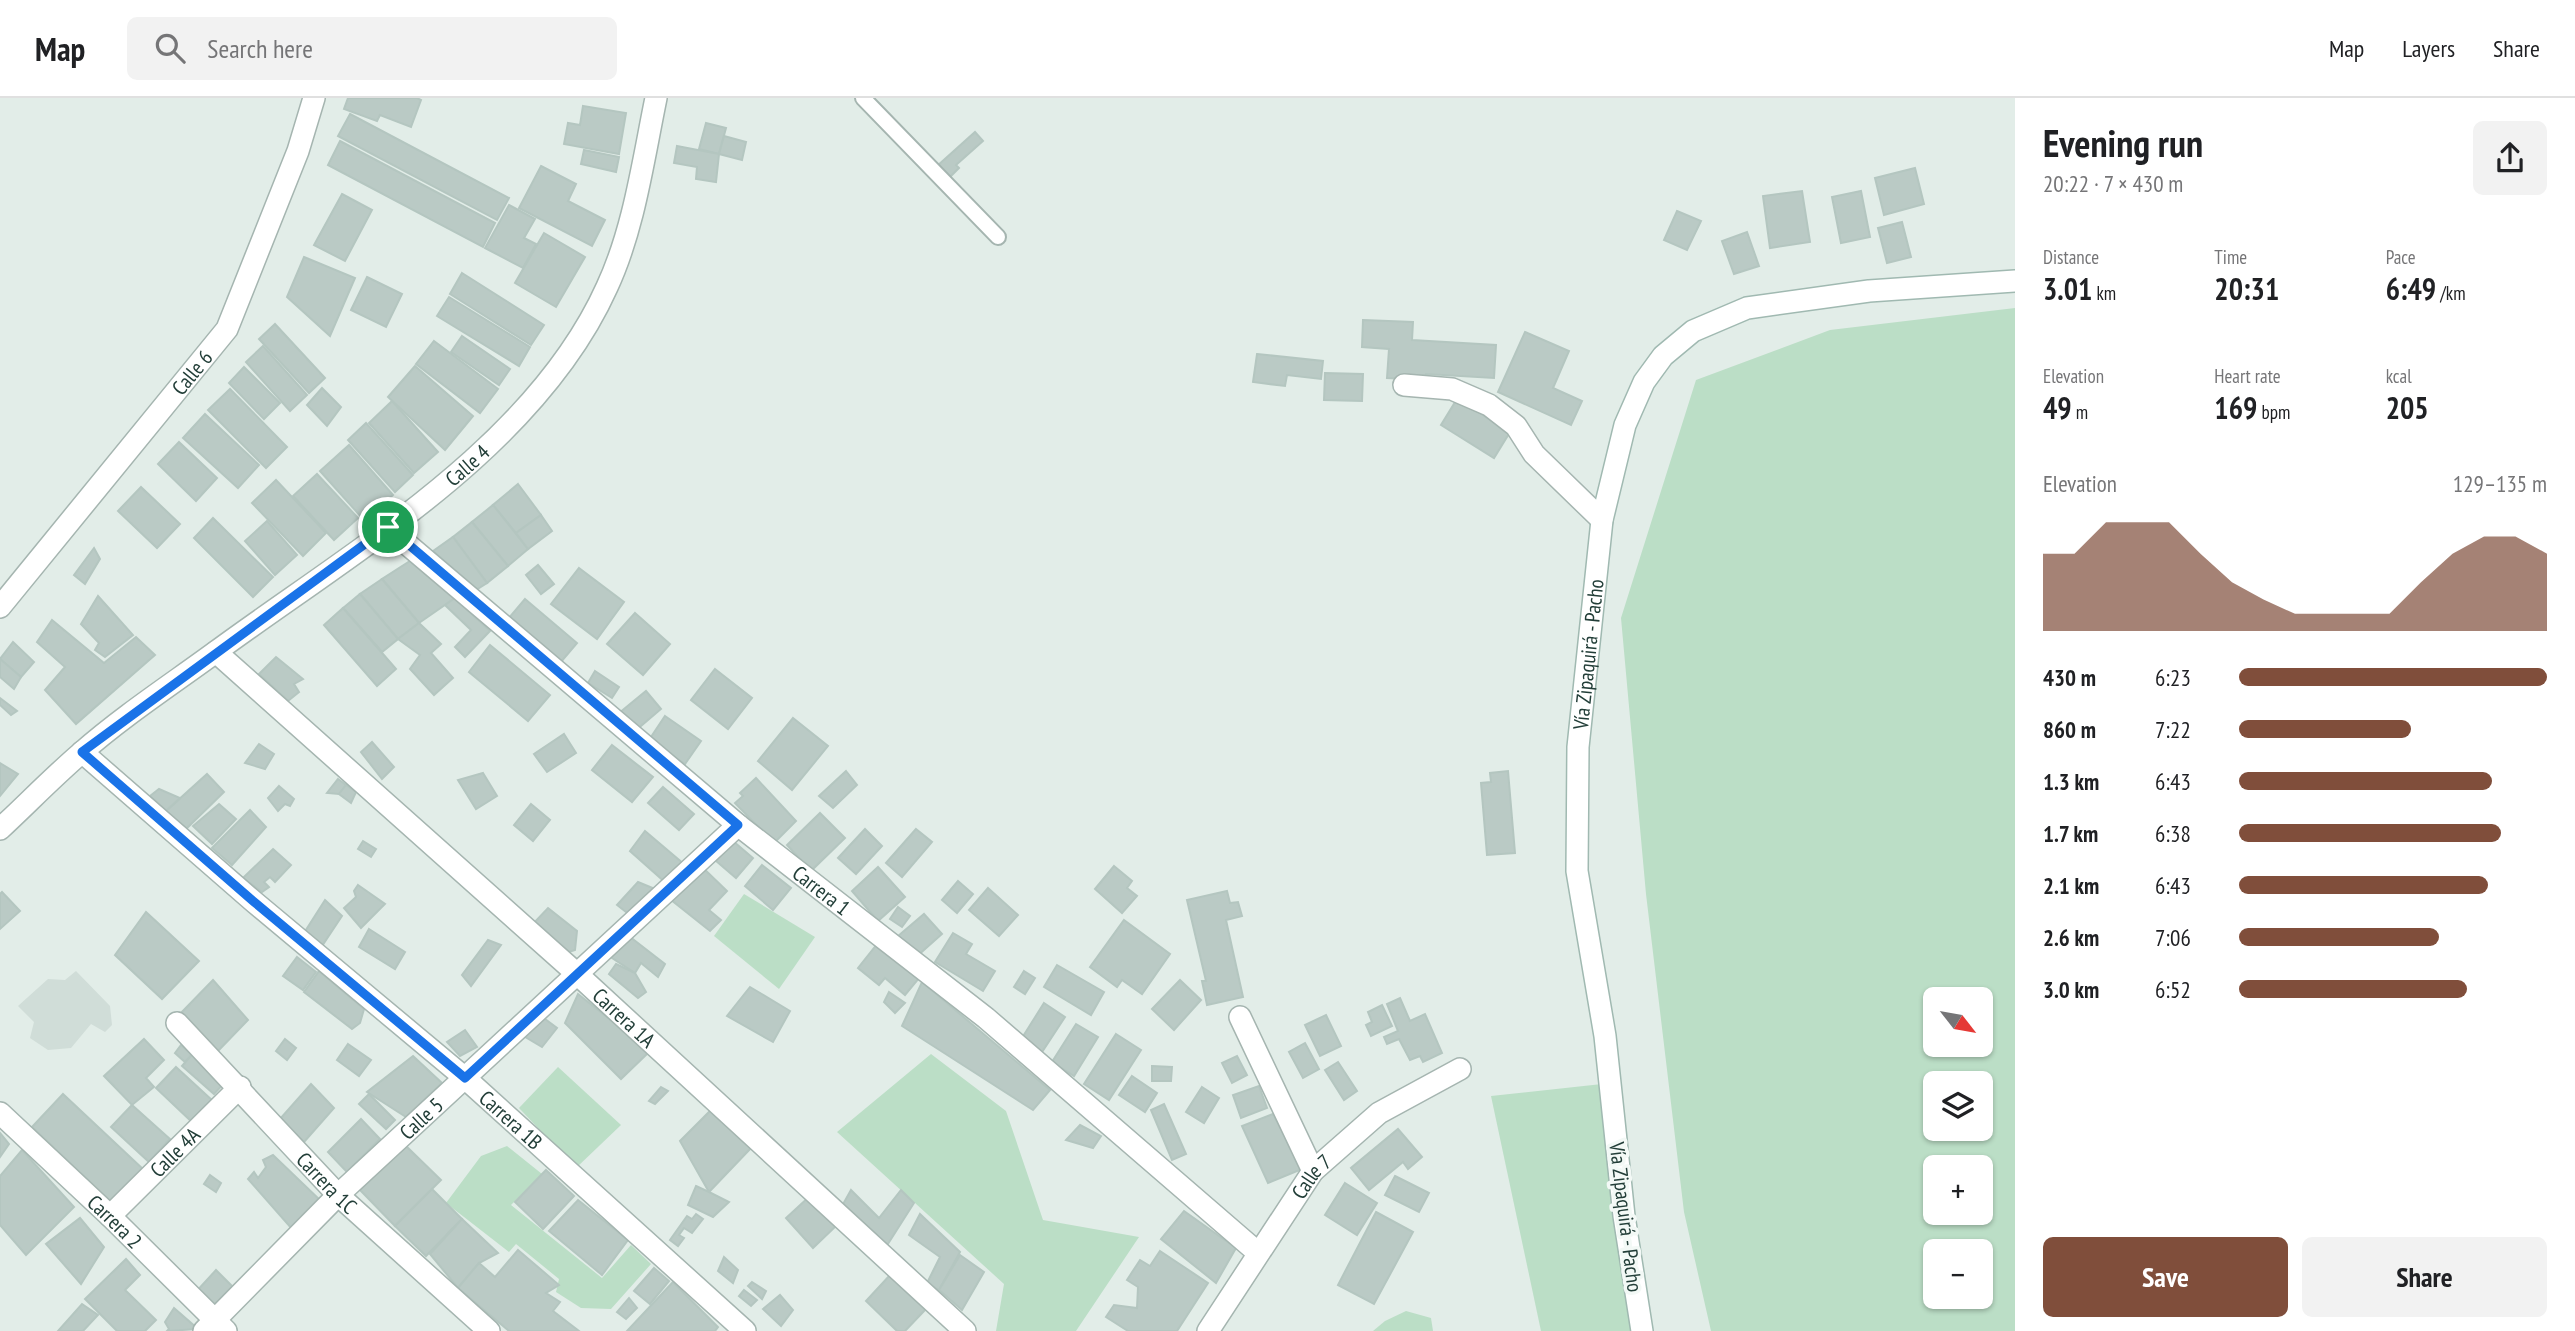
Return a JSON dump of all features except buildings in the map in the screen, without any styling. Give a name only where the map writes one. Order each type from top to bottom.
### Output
[{"type":"street","name":"Calle 6","points":[[0,607],[227,329],[298,150],[314,98]]},
{"type":"street","name":"Calle 4","points":[[0,829],[82,752],[388,527],[478,455],[537,394],[581,334],[607,287],[625,239],[656,98]]},
{"type":"street","name":"Vía Zipaquirá - Pacho","points":[[1641,1330],[1624,1216],[1605,1036],[1577,872],[1578,747],[1602,520],[1625,425],[1644,382],[1663,356],[1693,331],[1748,308],[1869,291],[2015,281]]},
{"type":"street","points":[[1404,385],[1452,389],[1489,405],[1516,426],[1534,454],[1602,520]]},
{"type":"street","name":"Carrera 1","points":[[388,527],[738,825],[986,1018],[1257,1252]]},
{"type":"street","name":"Carrera 1A","points":[[216,652],[576,973],[965,1331]]},
{"type":"street","name":"Carrera 1B","points":[[82,752],[253,901],[465,1078],[744,1331]]},
{"type":"street","name":"Calle 5","points":[[215,1327],[338,1195],[738,825]]},
{"type":"street","points":[[1240,1017],[1313,1171]]},
{"type":"street","name":"Carrera 1C","points":[[177,1023],[240,1087],[338,1195],[489,1331]]},
{"type":"street","name":"Calle 7","points":[[1208,1331],[1257,1252],[1313,1171],[1379,1113],[1460,1069]]},
{"type":"street","name":"Calle 4A","points":[[110,1216],[240,1087]]},
{"type":"street","name":"Carrera 2","points":[[0,1113],[110,1216],[215,1327]]},
{"type":"lane","points":[[863,98],[998,237]]},
{"type":"shaded area","points":[[76,971],[110,1006],[112,1025],[105,1032],[91,1024],[71,1048],[48,1050],[30,1038],[34,1022],[18,1006],[48,979],[65,980]]},
{"type":"green space","points":[[2015,308],[2015,1331],[1711,1331],[1684,1212],[1646,894],[1621,618],[1696,380],[1830,330]]},
{"type":"green space","points":[[744,894],[815,937],[779,989],[714,936]]},
{"type":"green space","points":[[931,1054],[1006,1111],[1043,1220],[1139,1237],[1076,1331],[996,1331],[1004,1284],[837,1132]]},
{"type":"green space","points":[[558,1067],[621,1125],[576,1168],[519,1108]]},
{"type":"green space","points":[[1602,1084],[1638,1331],[1541,1331],[1491,1096]]},
{"type":"green space","points":[[507,1146],[542,1174],[511,1205],[602,1278],[631,1245],[651,1264],[611,1309],[581,1308],[556,1292],[559,1279],[516,1244],[509,1252],[446,1203],[481,1156]]},
{"type":"green space","points":[[1406,1311],[1431,1318],[1433,1331],[1373,1331],[1385,1321]]},
{"type":"route","points":[[388,527],[738,825],[465,1078],[253,901],[82,752],[388,527]]}]
